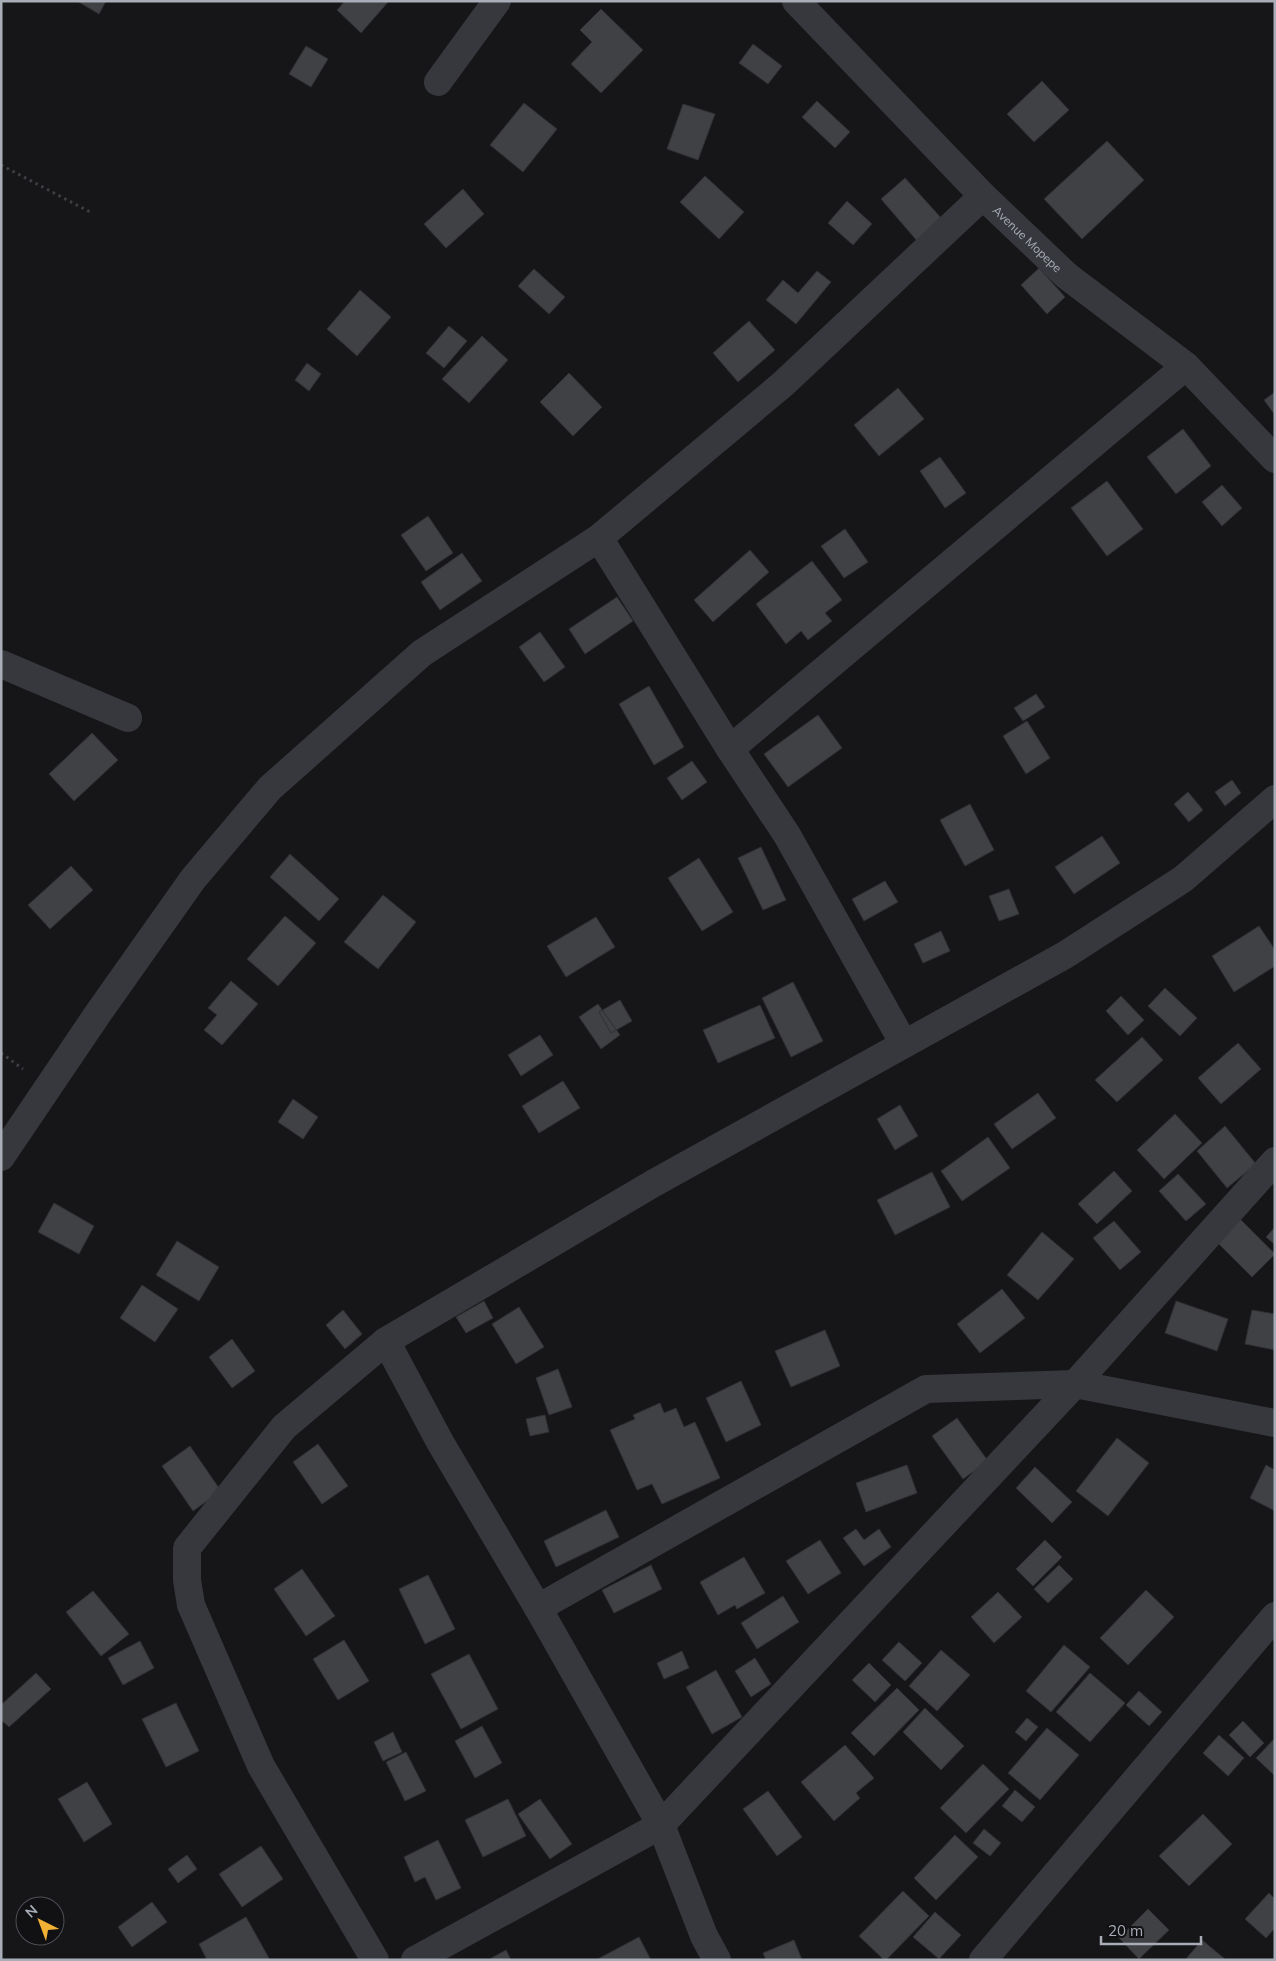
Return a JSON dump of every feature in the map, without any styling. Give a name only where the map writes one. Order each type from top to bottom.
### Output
[{"type":"street","points":[[438,82],[497,1]]},
{"type":"street","name":"Avenue Mopepe","points":[[803,3],[984,196],[1067,276],[1186,366],[1275,459]]},
{"type":"street","points":[[1,1157],[99,1012],[193,879],[270,788],[422,653],[598,538],[783,384],[984,196]]},
{"type":"street","points":[[730,749],[1186,366]]},
{"type":"street","points":[[598,538],[786,835],[904,1044]]},
{"type":"street","points":[[1,664],[128,718]]},
{"type":"street","points":[[375,1960],[261,1766],[190,1605],[187,1548],[284,1427],[386,1341],[654,1183],[1066,955],[1183,879],[1275,799]]},
{"type":"street","points":[[416,1960],[661,1826],[1074,1384],[1275,1161]]},
{"type":"street","points":[[386,1341],[440,1442],[538,1608],[661,1826],[704,1936],[717,1960]]},
{"type":"street","points":[[538,1608],[926,1389],[1074,1384],[1275,1423]]},
{"type":"street","points":[[982,1960],[1275,1616]]},
{"type":"path","points":[[1,165],[90,212]]},
{"type":"building","points":[[77,1],[106,1],[99,14]]},
{"type":"building","points":[[345,1],[389,1],[361,33],[337,10]]},
{"type":"building","points":[[601,9],[643,50],[601,93],[571,64],[592,42],[580,30]]},
{"type":"building","points":[[753,44],[782,66],[768,84],[739,63]]},
{"type":"building","points":[[306,46],[328,59],[311,87],[289,74]]},
{"type":"building","points":[[1042,81],[1069,110],[1034,142],[1007,114]]},
{"type":"building","points":[[817,101],[850,132],[835,148],[802,117]]},
{"type":"building","points":[[524,103],[557,129],[523,172],[490,145]]},
{"type":"building","points":[[683,104],[715,114],[698,160],[667,149]]},
{"type":"building","points":[[1107,141],[1144,180],[1082,239],[1044,199]]},
{"type":"building","points":[[705,176],[744,212],[719,239],[680,202]]},
{"type":"building","points":[[905,178],[943,220],[918,242],[881,199]]},
{"type":"building","points":[[463,189],[484,214],[446,248],[424,224]]},
{"type":"building","points":[[847,201],[872,224],[853,245],[828,223]]},
{"type":"building","points":[[1039,268],[1065,297],[1047,314],[1021,285]]},
{"type":"building","points":[[534,269],[565,297],[549,314],[518,286]]},
{"type":"building","points":[[817,271],[831,282],[796,324],[766,300],[783,280],[798,293]]},
{"type":"building","points":[[360,290],[391,317],[357,356],[327,329]]},
{"type":"building","points":[[749,321],[775,350],[738,382],[713,353]]},
{"type":"building","points":[[449,326],[467,341],[444,368],[426,353]]},
{"type":"building","points":[[482,336],[508,360],[469,403],[442,379]]},
{"type":"building","points":[[307,363],[321,374],[309,391],[295,380]]},
{"type":"building","points":[[569,373],[602,407],[573,436],[540,402]]},
{"type":"building","points":[[898,388],[924,419],[879,456],[854,425]]},
{"type":"building","points":[[1275,392],[1275,415],[1264,400]]},
{"type":"building","points":[[1183,429],[1211,466],[1176,494],[1147,457]]},
{"type":"building","points":[[940,457],[966,493],[945,508],[920,471]]},
{"type":"building","points":[[1107,481],[1143,529],[1107,556],[1071,508]]},
{"type":"building","points":[[1222,485],[1242,508],[1222,526],[1202,502]]},
{"type":"building","points":[[428,516],[453,553],[426,571],[401,535]]},
{"type":"building","points":[[845,529],[868,562],[844,578],[821,546]]},
{"type":"building","points":[[750,550],[769,572],[713,622],[694,600]]},
{"type":"building","points":[[462,553],[482,581],[440,610],[421,582]]},
{"type":"building","points":[[812,561],[842,600],[825,613],[832,621],[808,640],[801,631],[786,644],[756,604]]},
{"type":"building","points":[[617,597],[633,621],[585,654],[569,629]]},
{"type":"building","points":[[540,632],[565,667],[544,682],[519,647]]},
{"type":"building","points":[[649,686],[684,747],[654,765],[619,704]]},
{"type":"building","points":[[1036,694],[1045,707],[1023,721],[1014,708]]},
{"type":"building","points":[[818,715],[842,748],[788,787],[764,754]]},
{"type":"building","points":[[1027,721],[1050,758],[1026,774],[1003,736]]},
{"type":"building","points":[[92,733],[118,760],[74,801],[49,774]]},
{"type":"building","points":[[692,761],[707,782],[682,800],[667,778]]},
{"type":"building","points":[[1232,780],[1241,793],[1225,806],[1215,792]]},
{"type":"building","points":[[1188,792],[1203,810],[1189,822],[1174,804]]},
{"type":"building","points":[[970,804],[994,850],[965,866],[940,820]]},
{"type":"building","points":[[1102,836],[1120,863],[1074,894],[1055,867]]},
{"type":"building","points":[[761,847],[786,900],[763,910],[738,858]]},
{"type":"building","points":[[290,854],[339,899],[319,921],[270,877]]},
{"type":"building","points":[[699,858],[733,912],[702,931],[668,878]]},
{"type":"building","points":[[71,866],[93,890],[50,929],[28,905]]},
{"type":"building","points":[[885,881],[898,902],[864,921],[852,899]]},
{"type":"building","points":[[1009,889],[1019,914],[999,921],[989,896]]},
{"type":"building","points":[[383,895],[416,922],[378,969],[344,942]]},
{"type":"building","points":[[285,916],[316,943],[278,986],[247,959]]},
{"type":"building","points":[[596,917],[615,947],[566,977],[547,946]]},
{"type":"building","points":[[1259,926],[1275,950],[1275,966],[1234,992],[1212,956]]},
{"type":"building","points":[[941,931],[950,951],[923,963],[914,944]]},
{"type":"building","points":[[231,981],[258,1004],[222,1045],[204,1030],[217,1015],[208,1008]]},
{"type":"building","points":[[793,982],[823,1041],[791,1057],[762,998]]},
{"type":"building","points":[[1165,988],[1197,1018],[1180,1036],[1148,1006]]},
{"type":"building","points":[[1121,996],[1144,1020],[1128,1035],[1106,1011]]},
{"type":"building","points":[[620,1000],[632,1021],[611,1033],[599,1012]]},
{"type":"building","points":[[598,1004],[620,1035],[601,1049],[579,1017]]},
{"type":"building","points":[[760,1005],[775,1038],[718,1063],[703,1030]]},
{"type":"building","points":[[540,1035],[553,1055],[521,1076],[508,1055]]},
{"type":"building","points":[[1142,1037],[1163,1060],[1117,1102],[1095,1080]]},
{"type":"building","points":[[1238,1043],[1261,1069],[1221,1104],[1198,1078]]},
{"type":"building","points":[[563,1081],[580,1108],[539,1133],[522,1106]]},
{"type":"building","points":[[1038,1093],[1056,1118],[1012,1149],[994,1124]]},
{"type":"building","points":[[293,1099],[318,1117],[303,1139],[278,1122]]},
{"type":"building","points":[[900,1105],[918,1136],[895,1150],[877,1119]]},
{"type":"building","points":[[1175,1114],[1202,1143],[1164,1179],[1137,1150]]},
{"type":"building","points":[[1225,1126],[1256,1164],[1227,1188],[1197,1151]]},
{"type":"building","points":[[988,1137],[1010,1168],[962,1201],[941,1171]]},
{"type":"building","points":[[1114,1171],[1132,1191],[1097,1224],[1078,1204]]},
{"type":"building","points":[[932,1172],[950,1207],[895,1235],[877,1200]]},
{"type":"building","points":[[1178,1174],[1206,1204],[1186,1221],[1159,1191]]},
{"type":"building","points":[[54,1203],[94,1226],[79,1254],[38,1232]]},
{"type":"building","points":[[1237,1216],[1275,1254],[1252,1277],[1214,1239]]},
{"type":"building","points":[[1114,1221],[1141,1252],[1120,1270],[1093,1238]]},
{"type":"building","points":[[1275,1227],[1275,1245],[1266,1237]]},
{"type":"building","points":[[1042,1232],[1074,1259],[1038,1300],[1007,1275]]},
{"type":"building","points":[[177,1241],[219,1267],[199,1301],[156,1275]]},
{"type":"building","points":[[142,1285],[178,1309],[155,1342],[120,1318]]},
{"type":"building","points":[[1002,1289],[1025,1318],[980,1353],[957,1324]]},
{"type":"building","points":[[484,1301],[493,1318],[466,1333],[456,1317]]},
{"type":"building","points":[[1176,1301],[1228,1319],[1217,1351],[1165,1333]]},
{"type":"building","points":[[519,1307],[544,1347],[516,1364],[492,1324]]},
{"type":"building","points":[[343,1310],[362,1334],[345,1349],[326,1325]]},
{"type":"building","points":[[1252,1310],[1275,1314],[1275,1350],[1245,1344]]},
{"type":"building","points":[[825,1330],[840,1366],[791,1387],[775,1351]]},
{"type":"building","points":[[232,1339],[255,1371],[232,1388],[209,1357]]},
{"type":"building","points":[[558,1369],[572,1407],[549,1415],[536,1378]]},
{"type":"building","points":[[741,1381],[761,1425],[726,1442],[706,1398]]},
{"type":"building","points":[[660,1403],[664,1413],[676,1408],[684,1427],[695,1422],[720,1478],[662,1504],[652,1484],[637,1490],[610,1430],[635,1419],[633,1415]]},
{"type":"building","points":[[545,1415],[549,1432],[530,1436],[526,1419]]},
{"type":"building","points":[[957,1418],[988,1461],[963,1479],[932,1436]]},
{"type":"building","points":[[1117,1438],[1149,1463],[1108,1516],[1076,1491]]},
{"type":"building","points":[[318,1444],[348,1486],[322,1504],[293,1462]]},
{"type":"building","points":[[190,1446],[221,1491],[193,1511],[162,1466]]},
{"type":"building","points":[[907,1465],[917,1493],[866,1512],[856,1483]]},
{"type":"building","points":[[1266,1465],[1275,1470],[1275,1511],[1250,1498]]},
{"type":"building","points":[[1035,1467],[1072,1502],[1052,1523],[1016,1488]]},
{"type":"building","points":[[606,1510],[619,1537],[556,1567],[544,1541]]},
{"type":"building","points":[[856,1529],[864,1540],[879,1529],[891,1547],[864,1566],[843,1538]]},
{"type":"building","points":[[820,1540],[841,1573],[808,1594],[786,1561]]},
{"type":"building","points":[[1045,1540],[1062,1557],[1033,1586],[1016,1569]]},
{"type":"building","points":[[744,1557],[765,1593],[737,1609],[735,1605],[718,1615],[700,1582]]},
{"type":"building","points":[[651,1565],[662,1589],[614,1613],[602,1590]]},
{"type":"building","points":[[1059,1565],[1073,1579],[1048,1603],[1034,1589]]},
{"type":"building","points":[[302,1569],[335,1616],[306,1636],[274,1589]]},
{"type":"building","points":[[428,1575],[455,1629],[425,1644],[399,1589]]},
{"type":"building","points":[[1146,1590],[1174,1617],[1128,1665],[1100,1638]]},
{"type":"building","points":[[93,1591],[129,1634],[101,1656],[66,1612]]},
{"type":"building","points":[[998,1592],[1022,1617],[994,1643],[971,1617]]},
{"type":"building","points":[[783,1596],[799,1622],[757,1649],[741,1623]]},
{"type":"building","points":[[344,1640],[369,1681],[338,1700],[313,1659]]},
{"type":"building","points":[[140,1641],[154,1668],[123,1685],[108,1658]]},
{"type":"building","points":[[899,1642],[922,1663],[905,1681],[882,1660]]},
{"type":"building","points":[[1064,1645],[1090,1667],[1051,1712],[1026,1691]]},
{"type":"building","points":[[941,1650],[970,1675],[937,1711],[909,1686]]},
{"type":"building","points":[[682,1651],[689,1668],[664,1679],[657,1663]]},
{"type":"building","points":[[469,1654],[498,1709],[461,1729],[431,1674]]},
{"type":"building","points":[[755,1658],[771,1684],[751,1697],[735,1671]]},
{"type":"building","points":[[869,1663],[891,1685],[875,1702],[852,1680]]},
{"type":"building","points":[[716,1670],[742,1717],[712,1734],[686,1687]]},
{"type":"building","points":[[36,1673],[51,1689],[9,1727],[1,1720],[1,1705]]},
{"type":"building","points":[[1090,1673],[1125,1703],[1090,1742],[1056,1712]]},
{"type":"building","points":[[897,1688],[919,1710],[874,1756],[851,1733]]},
{"type":"building","points":[[1139,1691],[1162,1712],[1149,1726],[1126,1705]]},
{"type":"building","points":[[176,1703],[199,1751],[166,1767],[142,1719]]},
{"type":"building","points":[[925,1708],[964,1746],[941,1770],[903,1732]]},
{"type":"building","points":[[1027,1718],[1038,1727],[1026,1741],[1015,1732]]},
{"type":"building","points":[[1243,1721],[1264,1743],[1250,1757],[1229,1735]]},
{"type":"building","points":[[482,1726],[502,1763],[475,1778],[455,1741]]},
{"type":"building","points":[[1047,1728],[1079,1755],[1040,1800],[1008,1773]]},
{"type":"building","points":[[393,1732],[402,1752],[383,1761],[374,1742]]},
{"type":"building","points":[[1219,1735],[1244,1758],[1228,1776],[1203,1753]]},
{"type":"building","points":[[1275,1738],[1275,1776],[1256,1758]]},
{"type":"building","points":[[845,1745],[874,1778],[856,1793],[860,1798],[834,1821],[801,1782]]},
{"type":"building","points":[[406,1752],[426,1791],[405,1801],[386,1762]]},
{"type":"building","points":[[983,1764],[1009,1789],[966,1833],[940,1808]]},
{"type":"building","points":[[87,1782],[112,1824],[84,1842],[58,1799]]},
{"type":"building","points":[[1015,1790],[1035,1807],[1022,1822],[1002,1806]]},
{"type":"building","points":[[768,1791],[802,1837],[777,1856],[743,1809]]},
{"type":"building","points":[[508,1799],[526,1836],[483,1857],[465,1820]]},
{"type":"building","points":[[540,1799],[572,1844],[550,1859],[518,1814]]},
{"type":"building","points":[[1203,1814],[1232,1844],[1189,1886],[1159,1856]]},
{"type":"building","points":[[984,1829],[1001,1843],[990,1856],[973,1843]]},
{"type":"building","points":[[955,1835],[978,1857],[936,1900],[914,1878]]},
{"type":"building","points":[[438,1840],[461,1888],[436,1900],[425,1877],[415,1882],[404,1857]]},
{"type":"building","points":[[261,1846],[283,1879],[242,1907],[219,1874]]},
{"type":"building","points":[[187,1855],[197,1869],[178,1883],[168,1869]]},
{"type":"building","points":[[903,1891],[929,1916],[884,1960],[859,1936]]},
{"type":"building","points":[[1269,1893],[1275,1899],[1275,1928],[1266,1938],[1245,1919]]},
{"type":"building","points":[[152,1902],[167,1922],[132,1947],[118,1927]]},
{"type":"building","points":[[1148,1909],[1169,1930],[1139,1959],[1119,1938]]},
{"type":"building","points":[[935,1912],[961,1935],[939,1959],[913,1937]]},
{"type":"building","points":[[246,1917],[270,1960],[207,1960],[199,1944]]},
{"type":"building","points":[[639,1937],[651,1960],[596,1960]]},
{"type":"building","points":[[794,1940],[802,1960],[766,1960],[763,1953]]},
{"type":"building","points":[[1202,1940],[1226,1960],[1185,1960]]},
{"type":"building","points":[[506,1950],[511,1960],[488,1960]]}]
